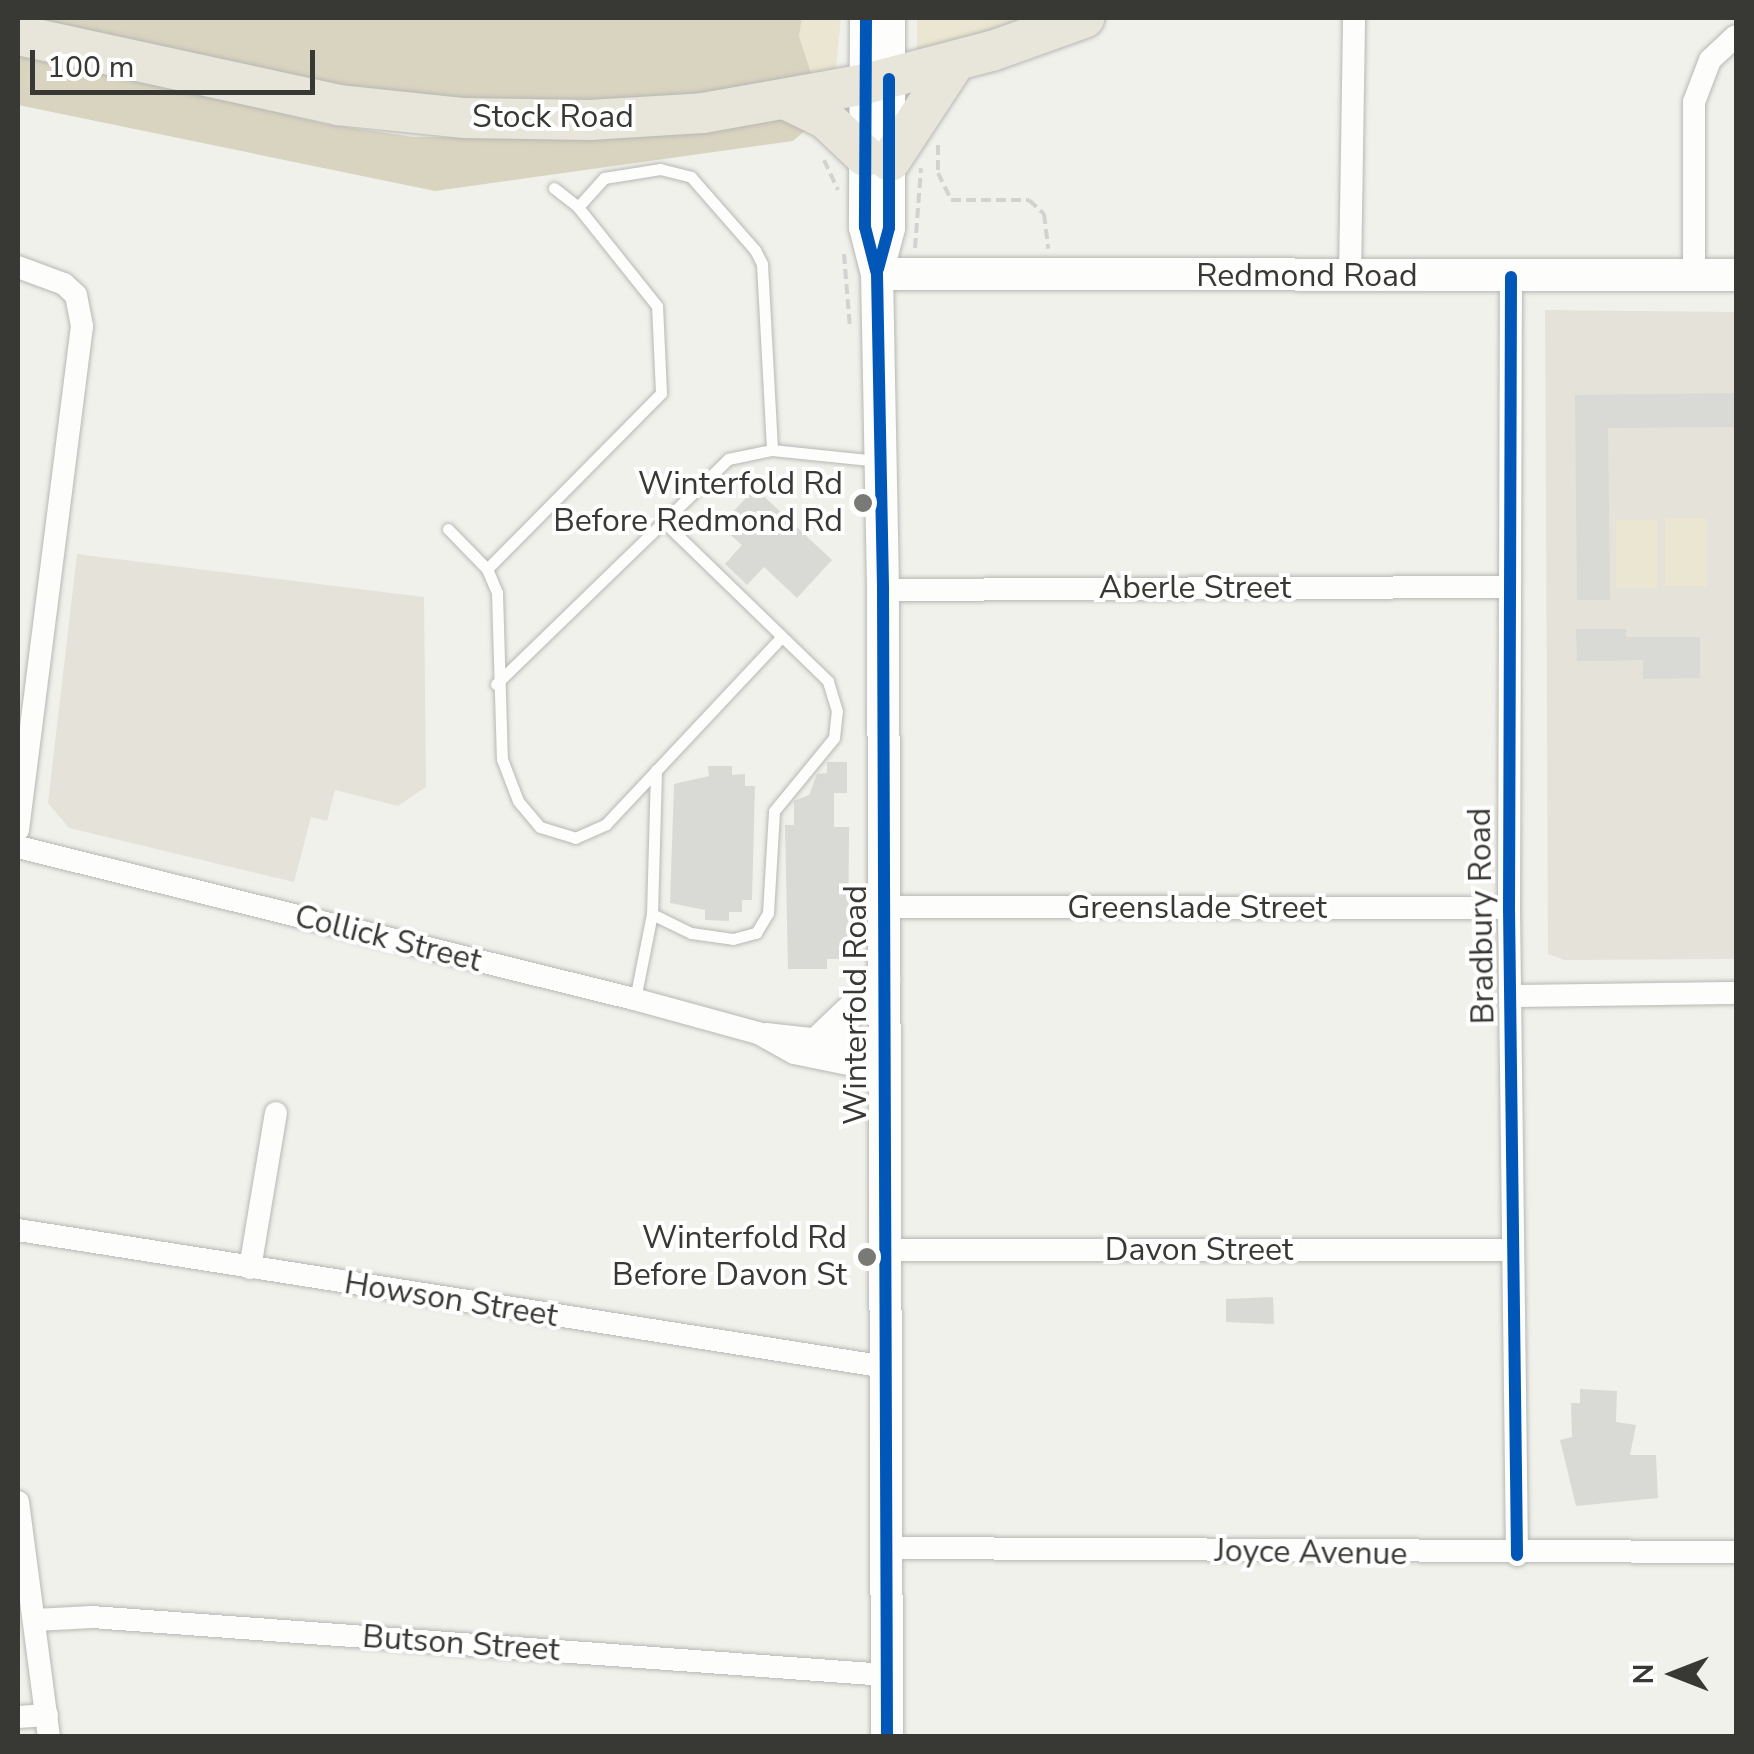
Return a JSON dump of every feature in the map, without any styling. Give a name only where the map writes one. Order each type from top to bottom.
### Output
[{"type":"highway","name":"Stock Road","points":[[18,35],[260,92],[428,116],[608,119],[788,100],[955,62],[1084,18]]},
{"type":"highway","points":[[788,100],[892,157],[955,62]]},
{"type":"main road","name":"Winterfold Road","points":[[866,18],[892,157],[865,227],[877,274],[883,590],[886,1736]]},
{"type":"main road","name":"Winterfold Road","points":[[877,81],[890,18]]},
{"type":"main road","name":"Redmond Road","points":[[877,274],[1736,276]]},
{"type":"main road","points":[[822,1038],[884,980]]},
{"type":"street","points":[[1350,277],[1354,18]]},
{"type":"street","points":[[1694,276],[1694,102],[1710,60],[1736,36]]},
{"type":"street","points":[[18,267],[52,276],[76,296],[82,326],[18,830]]},
{"type":"street","name":"Bradbury Road","points":[[1512,277],[1507,587],[1508,908],[1518,1555]]},
{"type":"street","name":"Aberle Street","points":[[883,590],[1507,587]]},
{"type":"street","name":"Collick Street","points":[[18,847],[634,1000],[758,1034],[794,1052],[883,1059]]},
{"type":"street","name":"Greenslade Street","points":[[885,907],[1508,908]]},
{"type":"street","points":[[1511,996],[1736,994]]},
{"type":"street","name":"Collick Street","points":[[758,1034],[822,1038],[883,1059]]},
{"type":"street","points":[[250,1268],[276,1113]]},
{"type":"street","name":"Howson Street","points":[[18,1230],[886,1367]]},
{"type":"street","name":"Davon Street","points":[[884,1250],[1513,1250]]},
{"type":"street","points":[[18,1502],[48,1726],[18,1718]]},
{"type":"street","name":"Joyce Avenue","points":[[886,1548],[1518,1555],[1736,1552]]},
{"type":"street","name":"Butson Street","points":[[35,1620],[92,1618],[886,1675]]},
{"type":"lane","points":[[578,208],[604,178],[676,172],[691,177],[756,250],[762,264],[772,450]]},
{"type":"lane","points":[[487,570],[661,393],[657,306],[578,208],[554,188]]},
{"type":"lane","points":[[496,684],[728,459],[772,450],[879,461]]},
{"type":"lane","points":[[652,914],[692,932],[733,939],[756,932],[768,913],[774,811],[834,738],[837,711],[828,681],[780,639],[663,522]]},
{"type":"lane","points":[[448,529],[487,570],[496,594],[496,684],[502,760],[518,802],[540,827],[574,838],[606,824],[780,639]]},
{"type":"lane","points":[[634,1000],[652,914],[656,770]]},
{"type":"path","points":[[934,136],[941,183],[954,203],[1010,197],[1040,208],[1048,274]]},
{"type":"path","points":[[823,153],[838,195]]},
{"type":"path","points":[[892,157],[914,257]]},
{"type":"path","points":[[843,250],[852,340]]},
{"type":"shaded area","points":[[18,18],[802,18],[799,36],[814,82],[680,103],[424,104]]},
{"type":"shaded area","points":[[802,18],[841,18],[836,67],[814,82],[799,36]]},
{"type":"shaded area","points":[[917,18],[1049,18],[917,55]]},
{"type":"shaded area","points":[[18,47],[325,124],[414,137],[611,137],[785,118],[808,128],[793,141],[435,191],[18,105]]},
{"type":"shaded area","points":[[1545,310],[1736,312],[1736,959],[1564,960],[1548,954]]},
{"type":"shaded area","points":[[1665,518],[1706,518],[1706,587],[1665,587]]},
{"type":"shaded area","points":[[1616,520],[1657,520],[1657,588],[1616,588]]},
{"type":"shaded area","points":[[77,554],[424,597],[426,787],[398,806],[335,790],[327,821],[311,817],[294,882],[69,828],[48,803]]},
{"type":"building","points":[[1736,393],[1736,427],[1608,428],[1610,600],[1577,600],[1575,395]]},
{"type":"building","points":[[755,488],[832,560],[797,598],[764,567],[747,585],[725,564],[742,545],[720,526]]},
{"type":"building","points":[[1576,629],[1626,629],[1626,637],[1700,637],[1700,678],[1643,679],[1643,660],[1577,661]]},
{"type":"building","points":[[827,762],[847,762],[847,793],[834,793],[834,827],[849,827],[848,959],[827,959],[827,969],[788,969],[785,825],[794,825],[794,801],[809,795],[817,774],[827,773]]},
{"type":"building","points":[[708,766],[732,766],[732,775],[745,774],[745,786],[755,786],[752,900],[742,900],[742,912],[729,912],[729,921],[705,920],[705,910],[670,903],[674,784],[709,776]]},
{"type":"building","points":[[1273,1297],[1274,1324],[1226,1322],[1226,1299]]},
{"type":"building","points":[[1580,1389],[1617,1391],[1616,1422],[1636,1425],[1630,1455],[1656,1455],[1658,1498],[1576,1506],[1560,1440],[1572,1437],[1571,1403],[1580,1403]]},
{"type":"cycle path","points":[[866,18],[865,227],[877,274],[883,590],[887,1736]]},
{"type":"cycle path","points":[[878,269],[889,228],[889,79]]},
{"type":"cycle path","points":[[1511,277],[1509,908],[1517,1555]]},
{"type":"place","name":"Winterfold Rd Before Redmond Rd","points":[[863,503]]},
{"type":"place","name":"Winterfold Rd Before Davon St","points":[[867,1257]]}]
